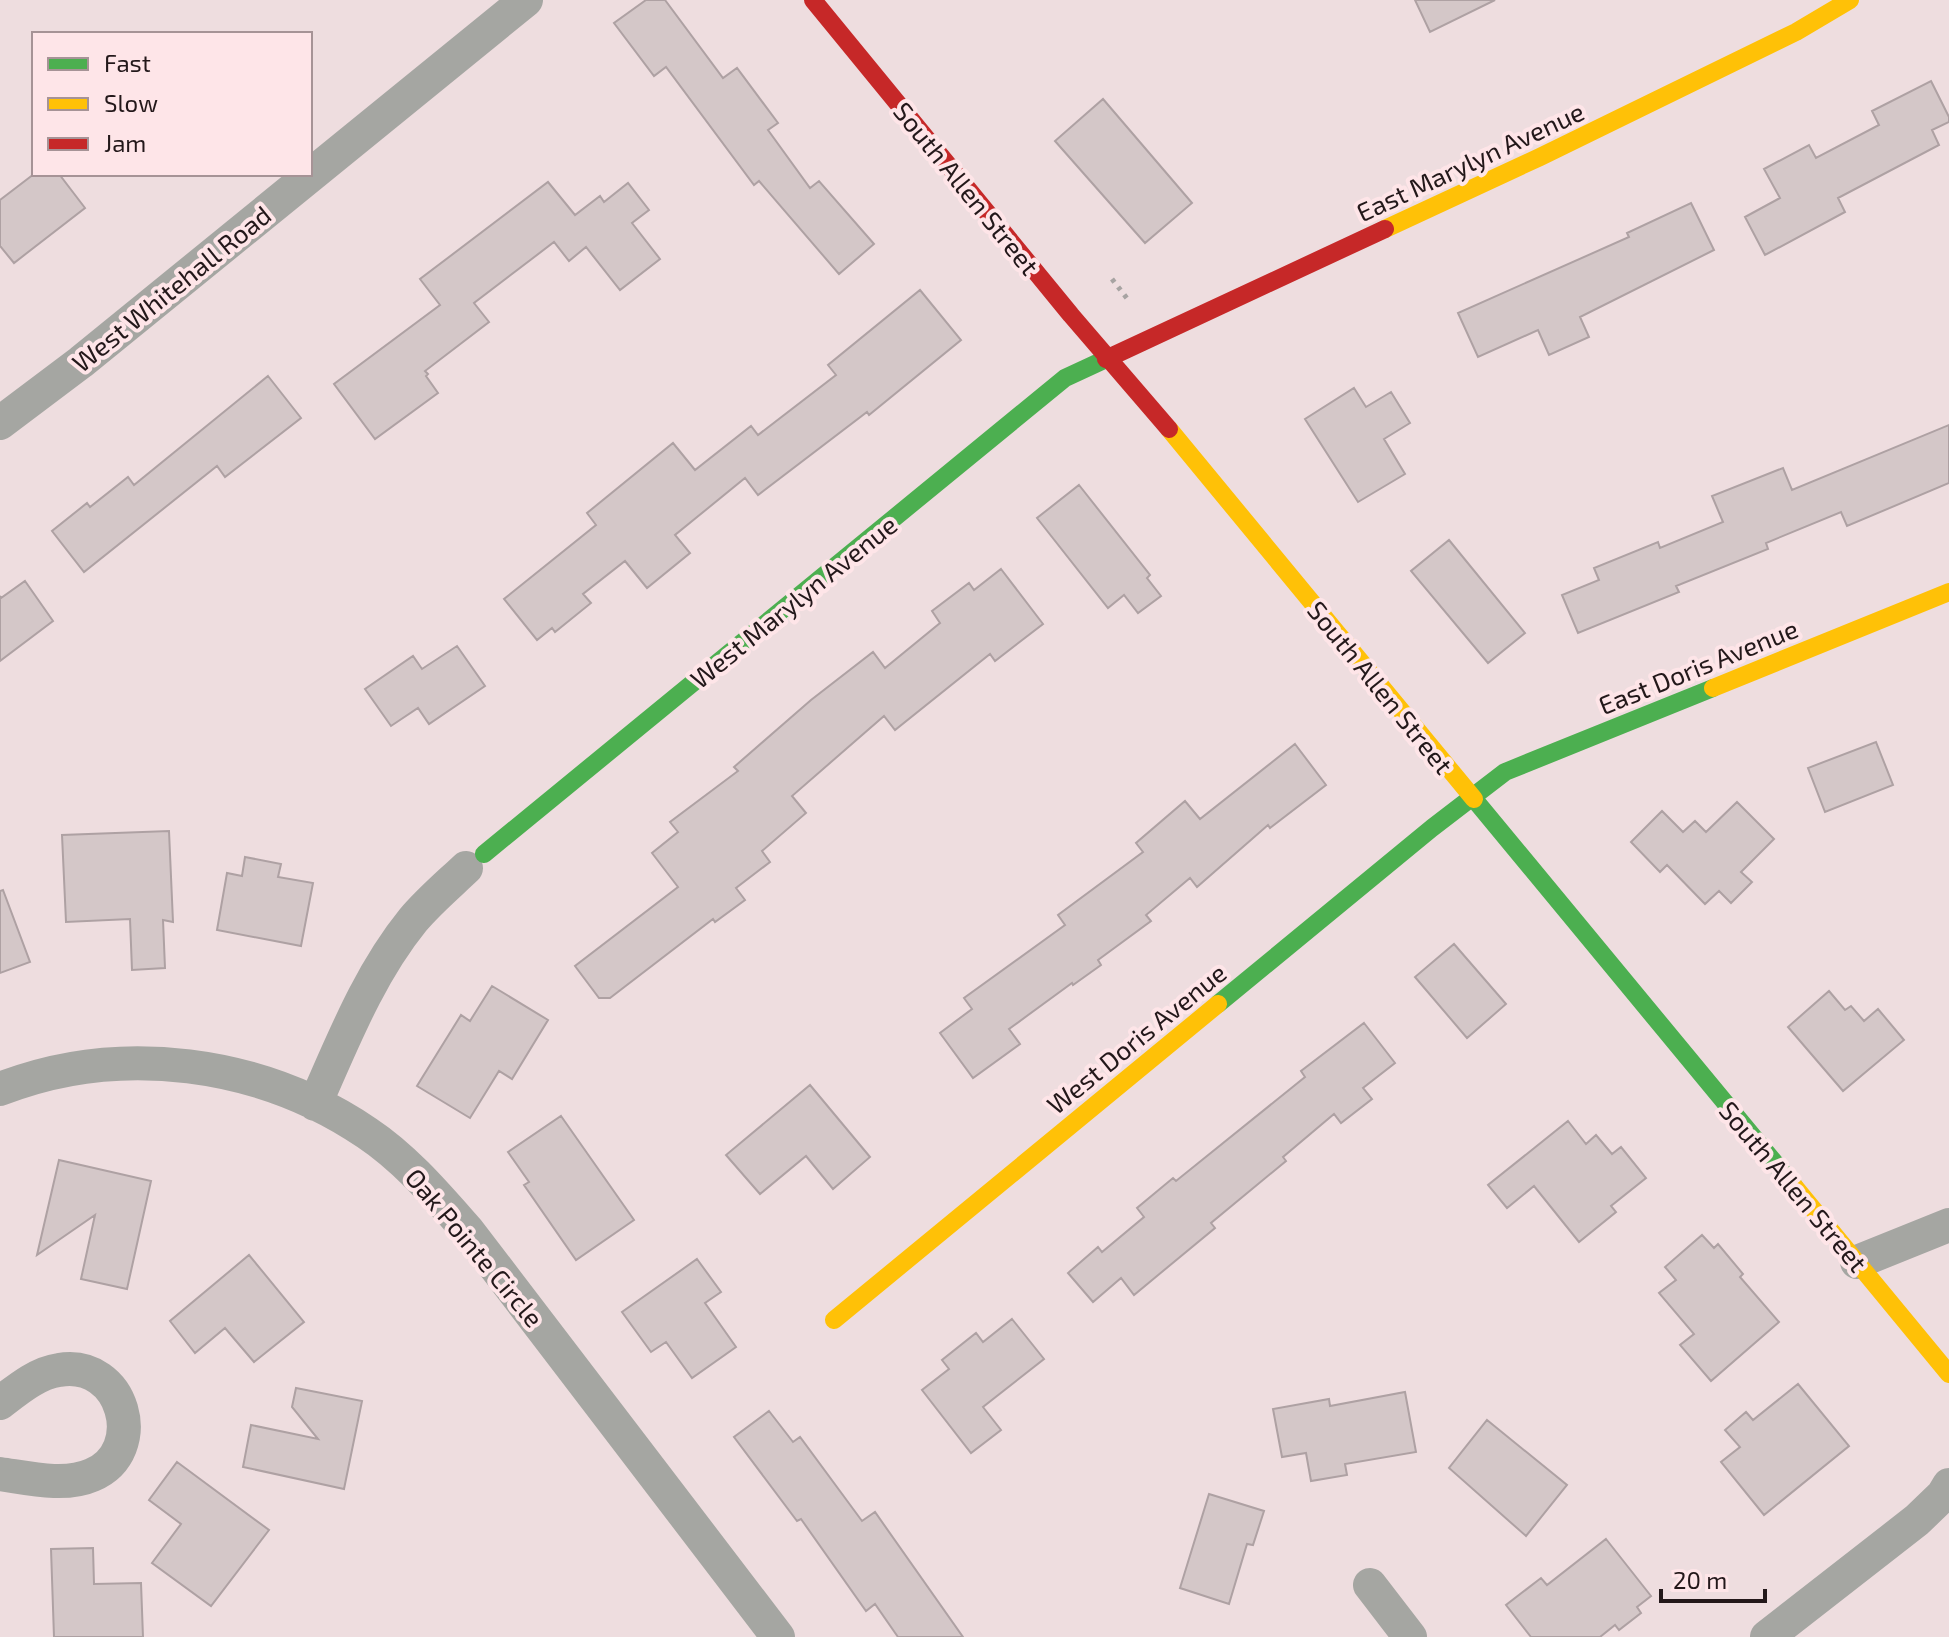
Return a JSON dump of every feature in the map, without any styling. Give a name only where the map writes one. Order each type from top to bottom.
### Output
[{"type":"street","name":"West Whitehall Road","points":[[312,174],[526,0]]},
{"type":"street","name":"South Allen Street","points":[[813,0],[1949,1374]]},
{"type":"street","name":"East Marylyn Avenue","points":[[1108,360],[1540,157],[1796,32],[1850,0]]},
{"type":"street","name":"West Whitehall Road","points":[[0,423],[81,362],[310,176]]},
{"type":"street","name":"West Marylyn Avenue","points":[[315,1104],[350,1025],[384,961],[414,919],[475,861],[1065,378],[1108,360]]},
{"type":"street","name":"East Doris Avenue","points":[[1471,796],[1505,772],[1949,592]]},
{"type":"street","name":"West Doris Avenue","points":[[834,1320],[1471,796]]},
{"type":"street","name":"Oak Pointe Circle","points":[[0,1089],[45,1074],[115,1064],[194,1066],[264,1083],[315,1104],[370,1135],[401,1160],[443,1202],[778,1637]]},
{"type":"street","points":[[1857,1262],[1949,1225]]},
{"type":"street","points":[[0,1403],[37,1378],[56,1370],[93,1372],[104,1379],[119,1401],[123,1423],[119,1447],[105,1468],[92,1475],[66,1480],[0,1474]]},
{"type":"street","points":[[1767,1637],[1917,1520],[1949,1485]]},
{"type":"street","points":[[1370,1585],[1410,1637]]},
{"type":"path","points":[[1112,279],[1129,301]]},
{"type":"building","points":[[646,0],[665,0],[723,78],[737,68],[778,123],[768,130],[810,188],[819,181],[874,244],[839,274],[759,181],[754,185],[666,67],[654,76],[614,23]]},
{"type":"building","points":[[1415,0],[1495,0],[1430,32]]},
{"type":"building","points":[[1931,81],[1949,117],[1949,122],[1932,130],[1939,145],[1838,198],[1845,212],[1765,255],[1745,217],[1780,198],[1764,169],[1809,145],[1816,158],[1879,125],[1872,111]]},
{"type":"building","points":[[1103,99],[1192,203],[1145,243],[1055,141]]},
{"type":"building","points":[[32,176],[61,176],[85,208],[14,263],[0,246],[0,200]]},
{"type":"building","points":[[548,182],[575,215],[600,196],[604,202],[628,183],[649,210],[632,223],[660,259],[620,290],[586,247],[569,261],[554,242],[474,303],[489,322],[425,371],[438,393],[375,439],[334,384],[440,305],[420,279]]},
{"type":"building","points":[[1691,203],[1714,250],[1580,317],[1589,337],[1549,355],[1538,330],[1478,357],[1458,313],[1629,237],[1627,233]]},
{"type":"building","points":[[920,290],[961,340],[869,415],[867,412],[758,495],[745,478],[675,535],[690,553],[647,588],[625,561],[583,594],[591,603],[555,632],[552,628],[537,640],[504,599],[596,525],[587,513],[673,443],[695,470],[751,426],[758,435],[836,375],[828,365]]},
{"type":"building","points":[[268,376],[301,418],[225,477],[217,466],[84,572],[52,531],[87,503],[90,507],[128,477],[134,485]]},
{"type":"building","points":[[1354,388],[1366,407],[1391,392],[1410,423],[1384,439],[1405,474],[1358,502],[1305,419]]},
{"type":"building","points":[[1949,425],[1949,483],[1847,526],[1841,512],[1766,543],[1768,549],[1676,586],[1679,592],[1578,633],[1562,595],[1599,580],[1594,568],[1658,542],[1660,548],[1723,522],[1712,496],[1783,468],[1792,490]]},
{"type":"building","points":[[1079,485],[1150,575],[1147,578],[1161,596],[1138,613],[1124,595],[1108,608],[1037,518]]},
{"type":"building","points":[[1449,540],[1525,633],[1488,663],[1411,571]]},
{"type":"building","points":[[1001,569],[1043,624],[995,661],[990,654],[895,730],[884,716],[792,796],[806,813],[762,851],[770,862],[736,888],[745,900],[715,922],[713,919],[610,998],[599,998],[575,966],[678,887],[652,853],[678,832],[670,822],[738,771],[734,767],[811,700],[873,652],[885,668],[940,623],[932,611],[969,583],[974,590]]},
{"type":"building","points":[[25,581],[53,621],[0,661],[0,596]]},
{"type":"building","points":[[457,646],[485,686],[429,724],[418,708],[391,726],[365,689],[413,656],[422,669]]},
{"type":"building","points":[[1876,742],[1893,785],[1825,812],[1808,768]]},
{"type":"building","points":[[1295,744],[1326,785],[1270,828],[1268,825],[1197,887],[1190,878],[1146,915],[1151,921],[1098,960],[1101,965],[1009,1029],[1020,1044],[973,1078],[940,1033],[972,1009],[964,998],[1065,925],[1058,915],[1143,852],[1136,843],[1185,801],[1200,819]]},
{"type":"building","points":[[1737,802],[1774,839],[1741,872],[1752,882],[1731,903],[1719,891],[1705,904],[1667,865],[1660,872],[1631,842],[1662,811],[1683,832],[1695,821],[1706,832]]},
{"type":"building","points":[[169,831],[173,922],[163,920],[165,968],[132,970],[130,919],[66,922],[62,835]]},
{"type":"building","points":[[245,857],[281,864],[278,877],[313,883],[301,946],[217,930],[227,873],[242,876]]},
{"type":"building","points":[[3,890],[30,962],[0,973],[0,891]]},
{"type":"building","points":[[1454,944],[1506,1004],[1467,1038],[1415,977]]},
{"type":"building","points":[[492,986],[548,1020],[512,1079],[499,1071],[470,1118],[417,1086],[461,1015],[470,1021]]},
{"type":"building","points":[[1829,991],[1845,1010],[1851,1006],[1864,1021],[1878,1009],[1904,1040],[1843,1091],[1788,1027]]},
{"type":"building","points":[[1364,1023],[1395,1063],[1363,1088],[1372,1099],[1341,1123],[1334,1114],[1283,1157],[1286,1161],[1211,1223],[1215,1228],[1134,1295],[1121,1278],[1093,1302],[1068,1273],[1098,1247],[1102,1252],[1144,1217],[1137,1208],[1173,1178],[1176,1181],[1305,1077],[1301,1071]]},
{"type":"building","points":[[810,1085],[870,1157],[833,1189],[806,1156],[760,1194],[726,1155]]},
{"type":"building","points":[[561,1116],[634,1220],[576,1260],[524,1185],[529,1182],[508,1152]]},
{"type":"building","points":[[1568,1121],[1586,1144],[1596,1135],[1612,1154],[1621,1147],[1646,1178],[1611,1206],[1616,1212],[1579,1242],[1534,1186],[1507,1208],[1488,1185]]},
{"type":"building","points":[[59,1160],[151,1181],[127,1289],[81,1279],[95,1215],[37,1255]]},
{"type":"building","points":[[1702,1235],[1714,1248],[1718,1244],[1743,1274],[1740,1277],[1779,1322],[1711,1381],[1680,1345],[1694,1334],[1659,1293],[1676,1280],[1665,1267]]},
{"type":"building","points":[[249,1255],[304,1322],[254,1362],[225,1328],[195,1353],[170,1321]]},
{"type":"building","points":[[697,1259],[721,1292],[705,1303],[736,1347],[692,1378],[666,1342],[651,1352],[622,1312]]},
{"type":"building","points":[[1012,1319],[1044,1359],[983,1407],[1001,1430],[971,1453],[922,1390],[949,1369],[942,1360],[976,1333],[983,1342]]},
{"type":"building","points":[[1798,1384],[1849,1446],[1764,1515],[1721,1462],[1740,1447],[1725,1430],[1746,1412],[1753,1420]]},
{"type":"building","points":[[296,1388],[362,1401],[344,1489],[243,1467],[251,1425],[318,1439],[292,1407]]},
{"type":"building","points":[[1405,1392],[1416,1452],[1345,1464],[1347,1475],[1311,1481],[1306,1453],[1282,1457],[1273,1409],[1329,1399],[1330,1406]]},
{"type":"building","points":[[769,1411],[793,1442],[800,1437],[862,1521],[875,1512],[963,1637],[898,1637],[875,1604],[866,1611],[801,1519],[797,1521],[734,1437]]},
{"type":"building","points":[[1487,1420],[1567,1485],[1526,1536],[1449,1468]]},
{"type":"building","points":[[177,1462],[269,1530],[211,1606],[152,1563],[181,1524],[149,1500]]},
{"type":"building","points":[[1209,1494],[1264,1511],[1253,1545],[1247,1544],[1229,1604],[1180,1588]]},
{"type":"building","points":[[1606,1539],[1651,1596],[1637,1607],[1641,1613],[1619,1630],[1615,1625],[1600,1637],[1531,1637],[1506,1605],[1541,1578],[1547,1585]]},
{"type":"building","points":[[93,1548],[94,1584],[141,1583],[143,1637],[54,1637],[51,1549]]},
{"type":"traffic: fast","points":[[484,854],[1065,378],[1106,359]]},
{"type":"traffic: fast","points":[[1218,1004],[1505,772],[1713,688]]},
{"type":"traffic: fast","points":[[1474,799],[1794,1186]]},
{"type":"traffic: slow","points":[[1385,229],[1796,32],[1850,0]]},
{"type":"traffic: slow","points":[[1169,429],[1474,799]]},
{"type":"traffic: slow","points":[[1713,688],[1949,592]]},
{"type":"traffic: slow","points":[[834,1320],[1218,1004]]},
{"type":"traffic: slow","points":[[1794,1186],[1949,1374]]},
{"type":"traffic: jam","points":[[813,0],[1071,315],[1169,429]]},
{"type":"traffic: jam","points":[[1106,359],[1385,229]]}]
